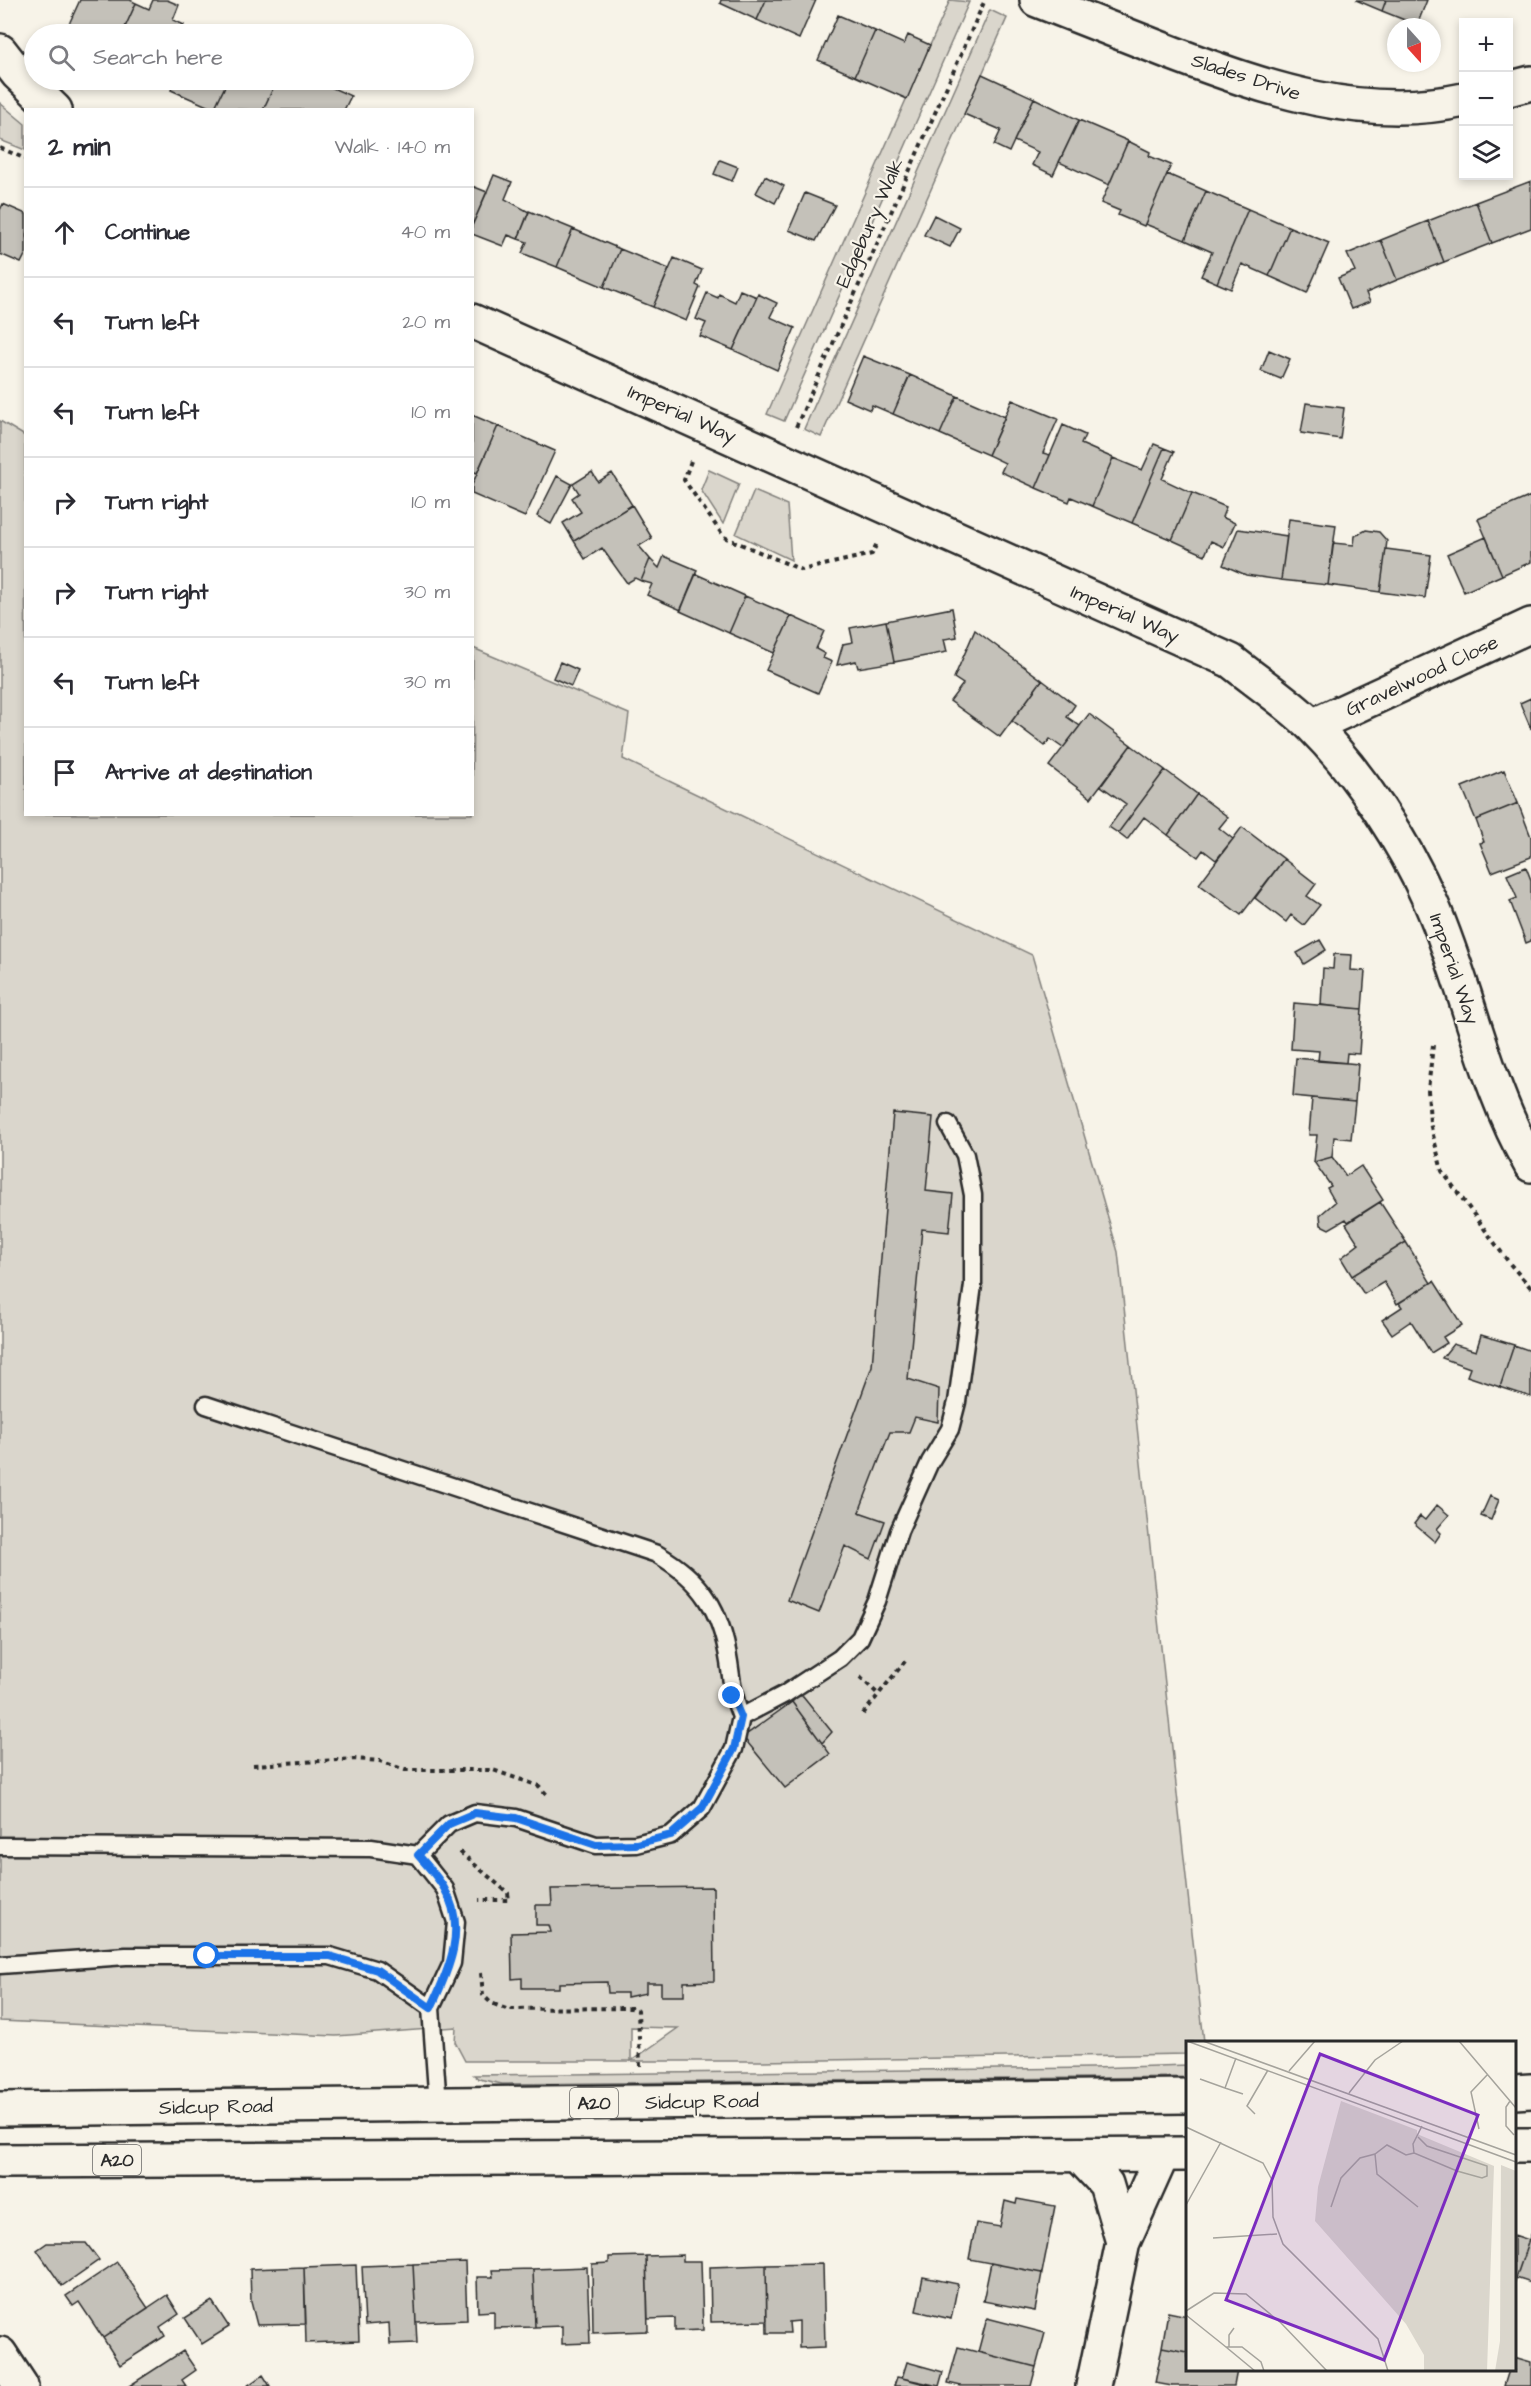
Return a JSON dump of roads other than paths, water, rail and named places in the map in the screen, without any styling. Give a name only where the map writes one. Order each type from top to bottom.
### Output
[{"type":"main road","name":"Slades Drive","points":[[1037,0],[1221,72],[1285,93],[1335,104],[1383,109],[1439,106],[1459,101]]},
{"type":"main road","points":[[0,51],[24,80]]},
{"type":"main road","points":[[1513,88],[1531,83]]},
{"type":"main road","points":[[34,90],[53,108]]},
{"type":"main road","name":"Imperial Way","points":[[474,322],[1231,661],[1312,726],[1375,802],[1405,852],[1431,904],[1499,1103],[1531,1165]]},
{"type":"main road","name":"Gravelwood Close","points":[[1312,726],[1531,625]]},
{"type":"main road","points":[[1516,2092],[1531,2091]]},
{"type":"main road","name":"Sidcup Road","points":[[0,2109],[1186,2096]]},
{"type":"main road","points":[[1079,2155],[1106,2184],[1123,2242]]},
{"type":"main road","points":[[1093,2386],[1123,2242],[1175,2155]]},
{"type":"main road","name":"A20","points":[[0,2161],[1175,2155]]},
{"type":"main road","points":[[0,2354],[21,2386]]},
{"type":"lane","points":[[741,1717],[785,1694],[840,1658],[860,1638],[877,1600],[899,1531],[930,1462],[950,1429],[957,1402],[973,1285],[973,1195],[965,1155],[948,1124]]},
{"type":"lane","points":[[206,1406],[657,1554],[682,1569],[690,1577],[705,1593],[719,1619],[729,1662],[732,1696],[741,1717],[734,1749],[702,1808],[671,1835],[636,1844],[596,1845],[516,1818],[475,1813],[449,1824],[418,1855]]},
{"type":"lane","points":[[0,1846],[371,1848],[418,1855],[445,1889],[456,1922],[452,1963],[431,2008],[438,2105]]},
{"type":"lane","points":[[0,1965],[126,1956],[330,1956],[377,1970],[431,2008]]}]
